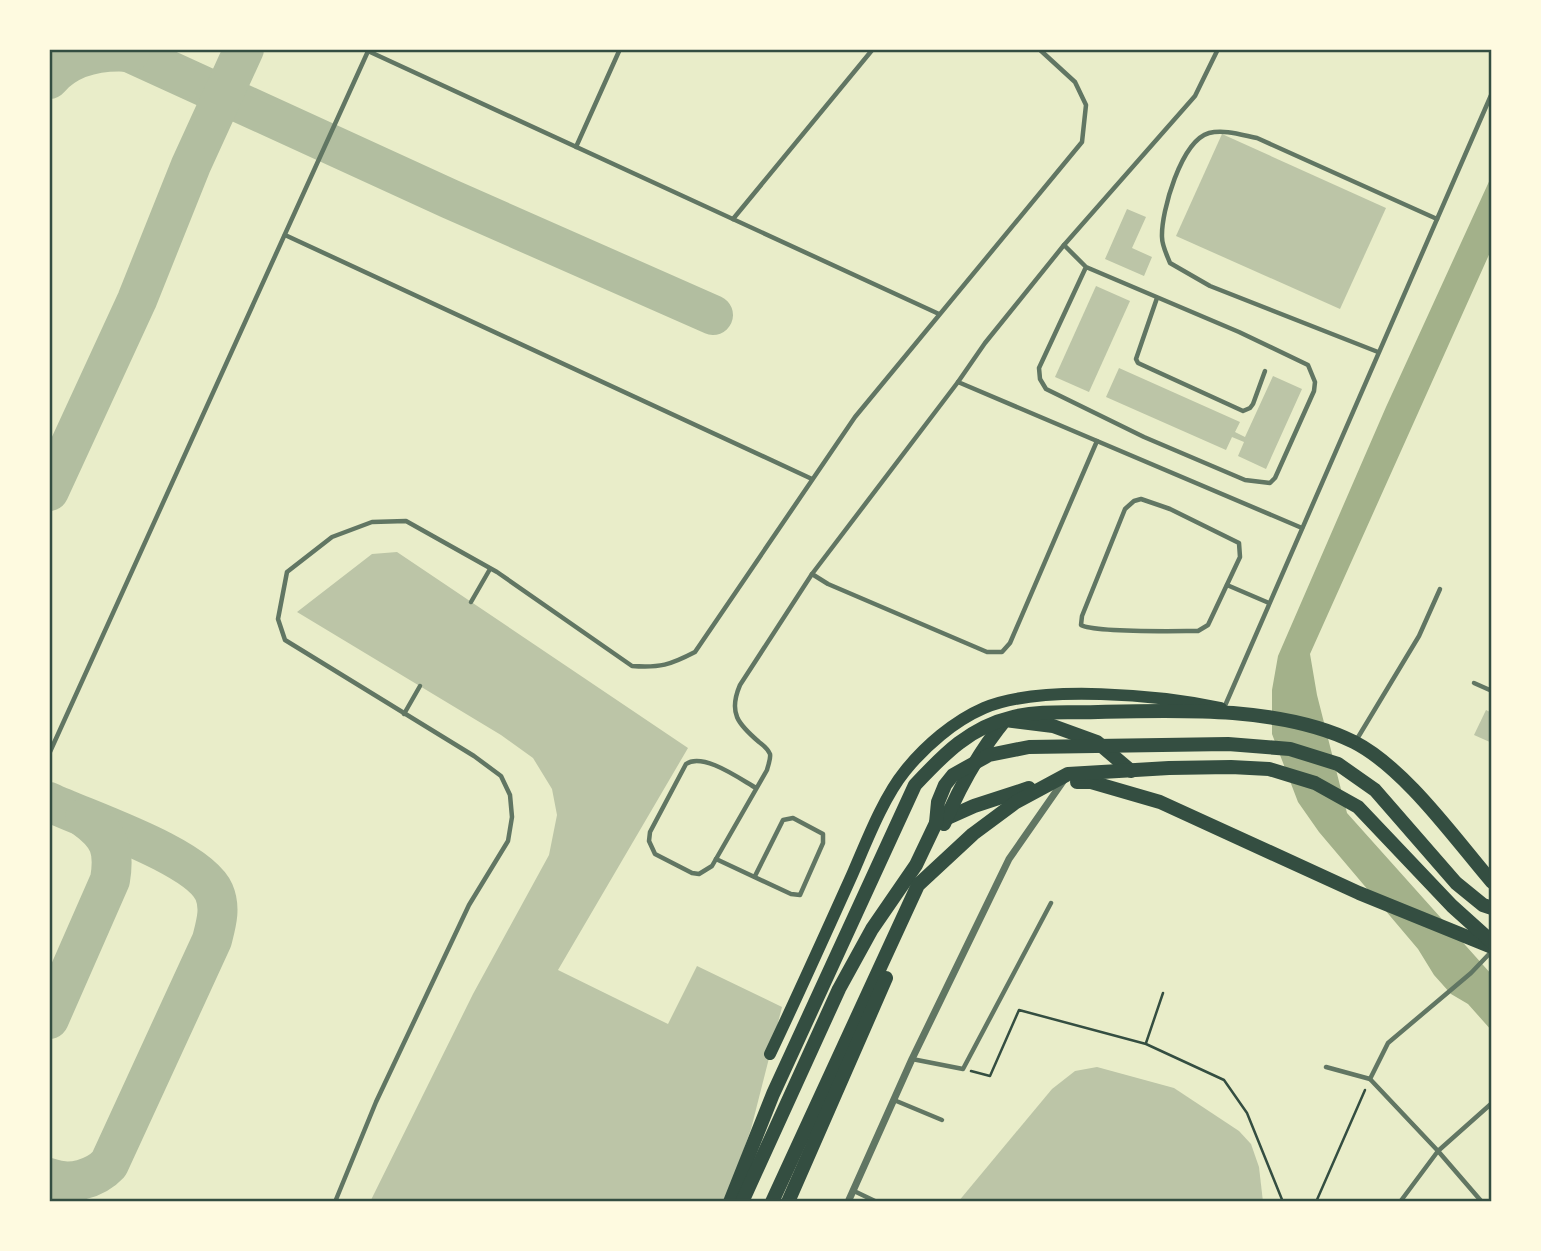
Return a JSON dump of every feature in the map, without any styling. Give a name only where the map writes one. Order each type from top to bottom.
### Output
[{"type":"main road","points":[[770,1055],[878,818],[904,771],[944,733],[982,709],[1010,700],[1049,695],[1112,695],[1200,704],[1319,729],[1355,743],[1389,768],[1419,797],[1492,882]]},
{"type":"main road","points":[[730,1202],[773,1094],[915,785],[947,751],[981,728],[1013,717],[1136,711],[1256,714]]},
{"type":"main road","points":[[1005,720],[1053,726],[1097,742],[1131,771]]},
{"type":"main road","points":[[772,1202],[918,885],[960,786],[990,738],[1005,720]]},
{"type":"main road","points":[[742,1202],[839,989],[872,929],[916,865],[936,823],[938,802],[945,785],[953,775],[989,755],[1029,747],[1228,744],[1290,749],[1338,764],[1375,790],[1456,883],[1483,905],[1492,908]]},
{"type":"main road","points":[[918,885],[973,834],[1016,802],[1068,774],[1169,768],[1269,769],[1315,782],[1358,807],[1452,906],[1492,942]]},
{"type":"main road","points":[[936,823],[974,806],[1044,783],[1091,782],[1160,802],[1492,949]]},
{"type":"main road","points":[[788,1202],[897,951],[916,865]]},
{"type":"street","points":[[848,1202],[912,1059],[1010,859],[1068,774]]},
{"type":"lane","points":[[576,147],[620,49]]},
{"type":"lane","points":[[733,219],[873,49]]},
{"type":"lane","points":[[335,1202],[376,1102],[470,905],[508,841],[512,817],[510,794],[501,776],[474,756],[285,640],[278,619],[287,572],[332,537],[372,522],[405,521],[490,569],[632,666],[658,668],[695,652],[855,417],[1082,142],[1086,105],[1075,82],[1039,49]]},
{"type":"lane","points":[[756,788],[705,761],[697,760],[686,764],[650,832],[651,848],[655,854],[692,873],[707,871],[716,859],[767,770],[770,754],[738,721],[735,696],[740,685],[812,574],[985,343],[1064,245],[1195,96],[1218,49]]},
{"type":"lane","points":[[49,754],[369,50],[939,314]]},
{"type":"lane","points":[[1224,708],[1492,93]]},
{"type":"lane","points":[[1378,352],[1210,286],[1170,263],[1161,240],[1162,228],[1168,196],[1178,169],[1192,147],[1207,133],[1226,132],[1247,136],[1257,138],[1437,219]]},
{"type":"lane","points":[[285,235],[812,479]]},
{"type":"lane","points":[[1064,245],[1086,267],[1308,365],[1315,382],[1314,391],[1275,478],[1270,483],[1244,480],[1144,437],[1046,389],[1040,379],[1039,368],[1086,267]]},
{"type":"lane","points":[[1157,298],[1136,359],[1138,363],[1243,411],[1253,404],[1265,371]]},
{"type":"lane","points":[[958,382],[1302,528]]},
{"type":"lane","points":[[812,574],[828,584],[987,652],[1002,652],[1010,643],[1097,441]]},
{"type":"lane","points":[[1141,499],[1170,509],[1239,543],[1240,557],[1227,585],[1208,625],[1198,631],[1089,628],[1080,622],[1125,509],[1141,499]]},
{"type":"lane","points":[[471,602],[490,569]]},
{"type":"lane","points":[[1227,585],[1269,603]]},
{"type":"lane","points":[[1355,743],[1419,636],[1440,589]]},
{"type":"lane","points":[[1474,683],[1492,691]]},
{"type":"lane","points":[[404,714],[420,686]]},
{"type":"lane","points":[[716,859],[795,896],[800,895],[823,844],[823,834],[793,818],[783,820],[755,876]]},
{"type":"lane","points":[[912,1059],[963,1069],[1051,902]]},
{"type":"lane","points":[[1370,1079],[1388,1043],[1471,973],[1492,949]]},
{"type":"lane","points":[[1325,1068],[1370,1079],[1482,1202]]},
{"type":"lane","points":[[893,1100],[942,1120]]},
{"type":"lane","points":[[1400,1202],[1438,1151],[1492,1103]]},
{"type":"lane","points":[[853,1191],[877,1202]]},
{"type":"path","points":[[1146,1044],[1163,993]]},
{"type":"path","points":[[963,1069],[990,1076],[1019,1010],[1146,1044],[1224,1080],[1248,1114],[1283,1202]]},
{"type":"path","points":[[1316,1202],[1370,1079]]},
{"type":"shaded area","points":[[1492,175],[1492,248],[1310,654],[1317,695],[1347,813],[1492,975],[1492,1031],[1468,1004],[1451,994],[1434,975],[1418,949],[1319,832],[1298,802],[1272,734],[1272,690],[1278,656],[1386,407]]},
{"type":"building","points":[[1222,134],[1386,208],[1340,309],[1176,236]]},
{"type":"building","points":[[1127,209],[1146,217],[1132,248],[1152,257],[1144,276],[1105,259]]},
{"type":"building","points":[[1096,286],[1130,301],[1089,392],[1055,377]]},
{"type":"building","points":[[1119,368],[1240,422],[1235,432],[1245,437],[1273,376],[1302,389],[1266,469],[1238,456],[1244,442],[1232,437],[1226,450],[1106,397]]},
{"type":"building","points":[[397,552],[688,748],[558,970],[668,1024],[697,966],[782,1007],[751,1129],[725,1202],[370,1202],[473,994],[549,855],[557,815],[552,789],[533,758],[501,735],[297,612],[372,554]]},
{"type":"building","points":[[1486,710],[1492,713],[1492,743],[1474,735]]},
{"type":"building","points":[[1097,1067],[1174,1088],[1239,1131],[1251,1144],[1259,1167],[1263,1202],[958,1202],[1052,1089],[1075,1071]]},
{"type":"taxiway","points":[[122,49],[450,199],[713,315]]},
{"type":"taxiway","points":[[49,79],[76,59],[97,53],[130,52],[127,49]]},
{"type":"taxiway","points":[[49,491],[137,300],[191,165],[244,49]]},
{"type":"taxiway","points":[[49,802],[140,840],[187,865],[204,879],[214,892],[217,910],[212,940],[109,1164],[97,1174],[82,1180],[49,1178]]},
{"type":"taxiway","points":[[49,1019],[110,880],[112,860],[109,844],[100,831],[85,818]]}]
